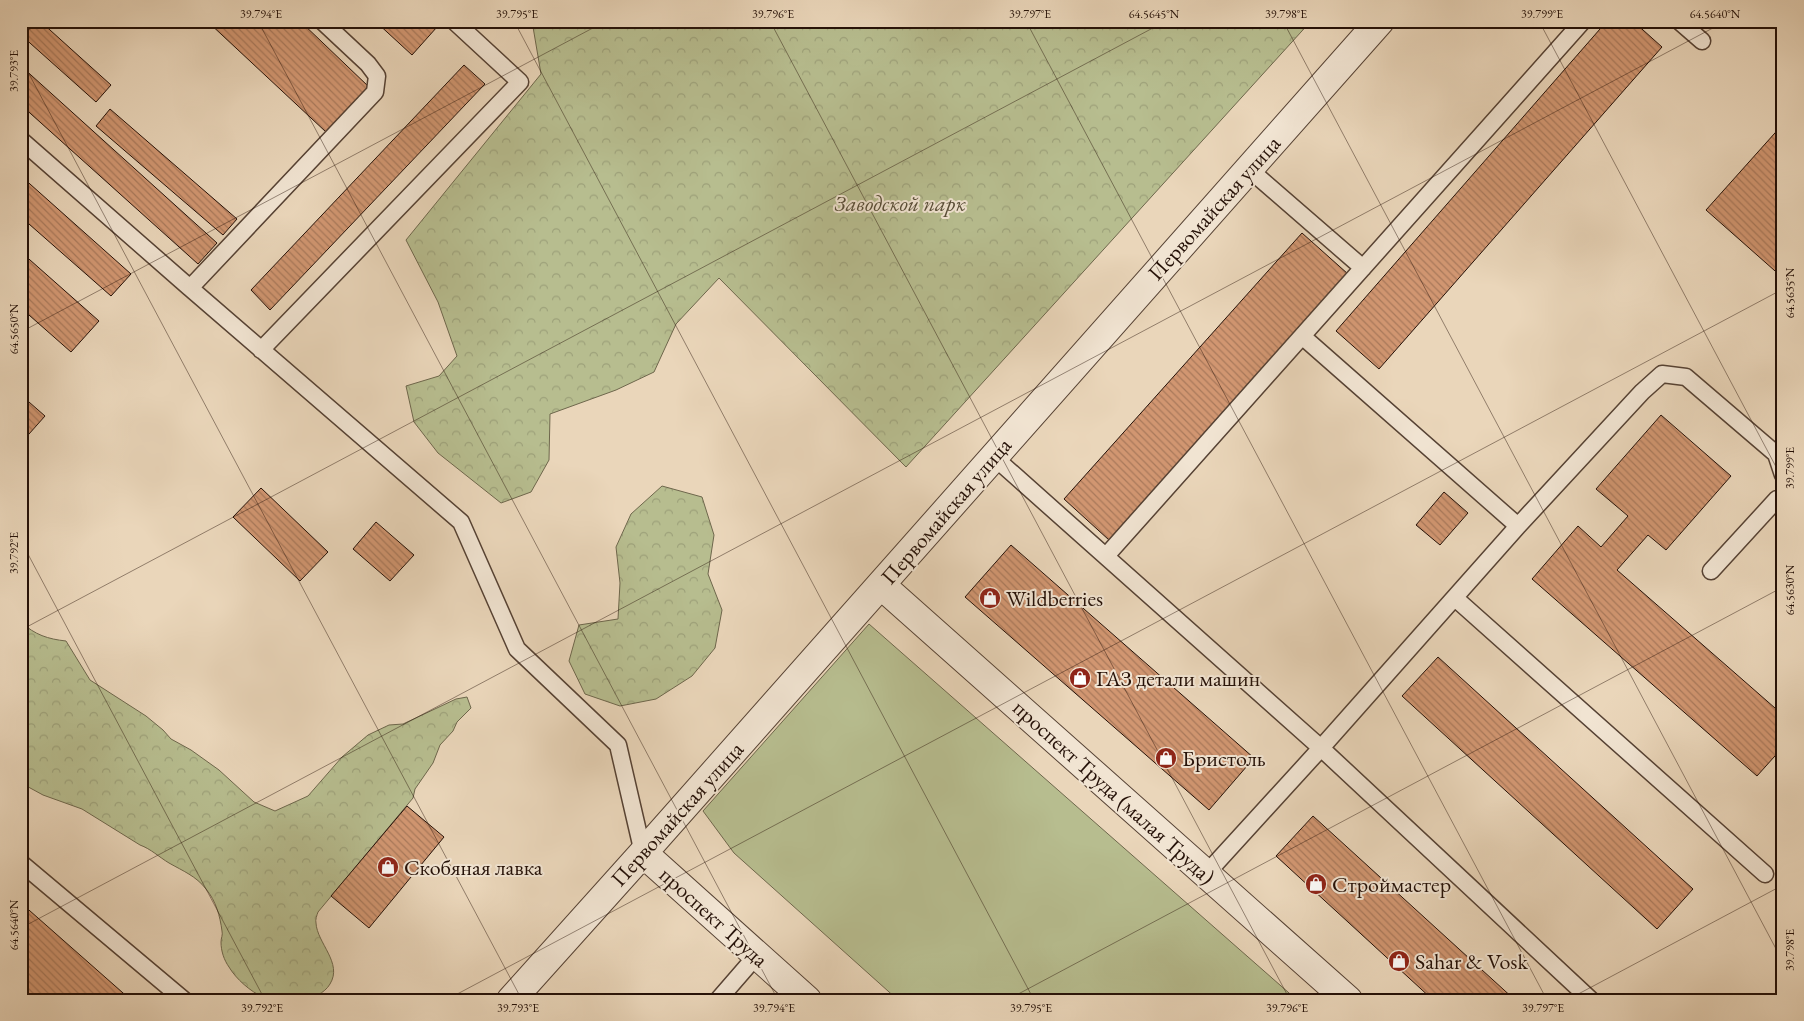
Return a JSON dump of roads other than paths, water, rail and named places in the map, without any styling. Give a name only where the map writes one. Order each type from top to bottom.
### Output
[{"type":"street","name":"Первомайская улица","points":[[511,1000],[643,854],[1380,21]]},
{"type":"street","name":"проспект Труда (малая Труда)","points":[[881,585],[1348,1000]]},
{"type":"street","name":"проспект Труда","points":[[643,854],[807,1000]]},
{"type":"lane","points":[[190,288],[376,92],[377,76],[373,70],[322,21]]},
{"type":"lane","points":[[261,350],[520,82],[454,21]]},
{"type":"lane","points":[[1106,556],[1583,21]]},
{"type":"lane","points":[[1679,21],[1702,41]]},
{"type":"lane","points":[[21,140],[461,522],[517,649],[618,745],[643,854]]},
{"type":"lane","points":[[1249,169],[1363,268]]},
{"type":"lane","points":[[1302,336],[1518,526]]},
{"type":"lane","points":[[1206,874],[1321,748],[1518,526],[1642,392],[1662,374],[1686,377],[1776,454],[1783,476],[1780,501],[1711,571]]},
{"type":"lane","points":[[994,457],[1321,748],[1591,1000]]},
{"type":"lane","points":[[1455,598],[1765,874]]},
{"type":"lane","points":[[21,863],[184,1000]]},
{"type":"lane","points":[[718,1000],[758,955]]},
{"type":"place","name":"Wildberries","points":[[990,598]]},
{"type":"place","name":"ГАЗ детали машин","points":[[1080,678]]},
{"type":"place","name":"Бристоль","points":[[1166,758]]},
{"type":"place","name":"Скобяная лавка","points":[[388,867]]},
{"type":"place","name":"Строймастер","points":[[1316,884]]},
{"type":"place","name":"Sahar & Vosk","points":[[1399,961]]},
{"type":"park label","name":"Заводской парк","points":[[900,203]]}]
